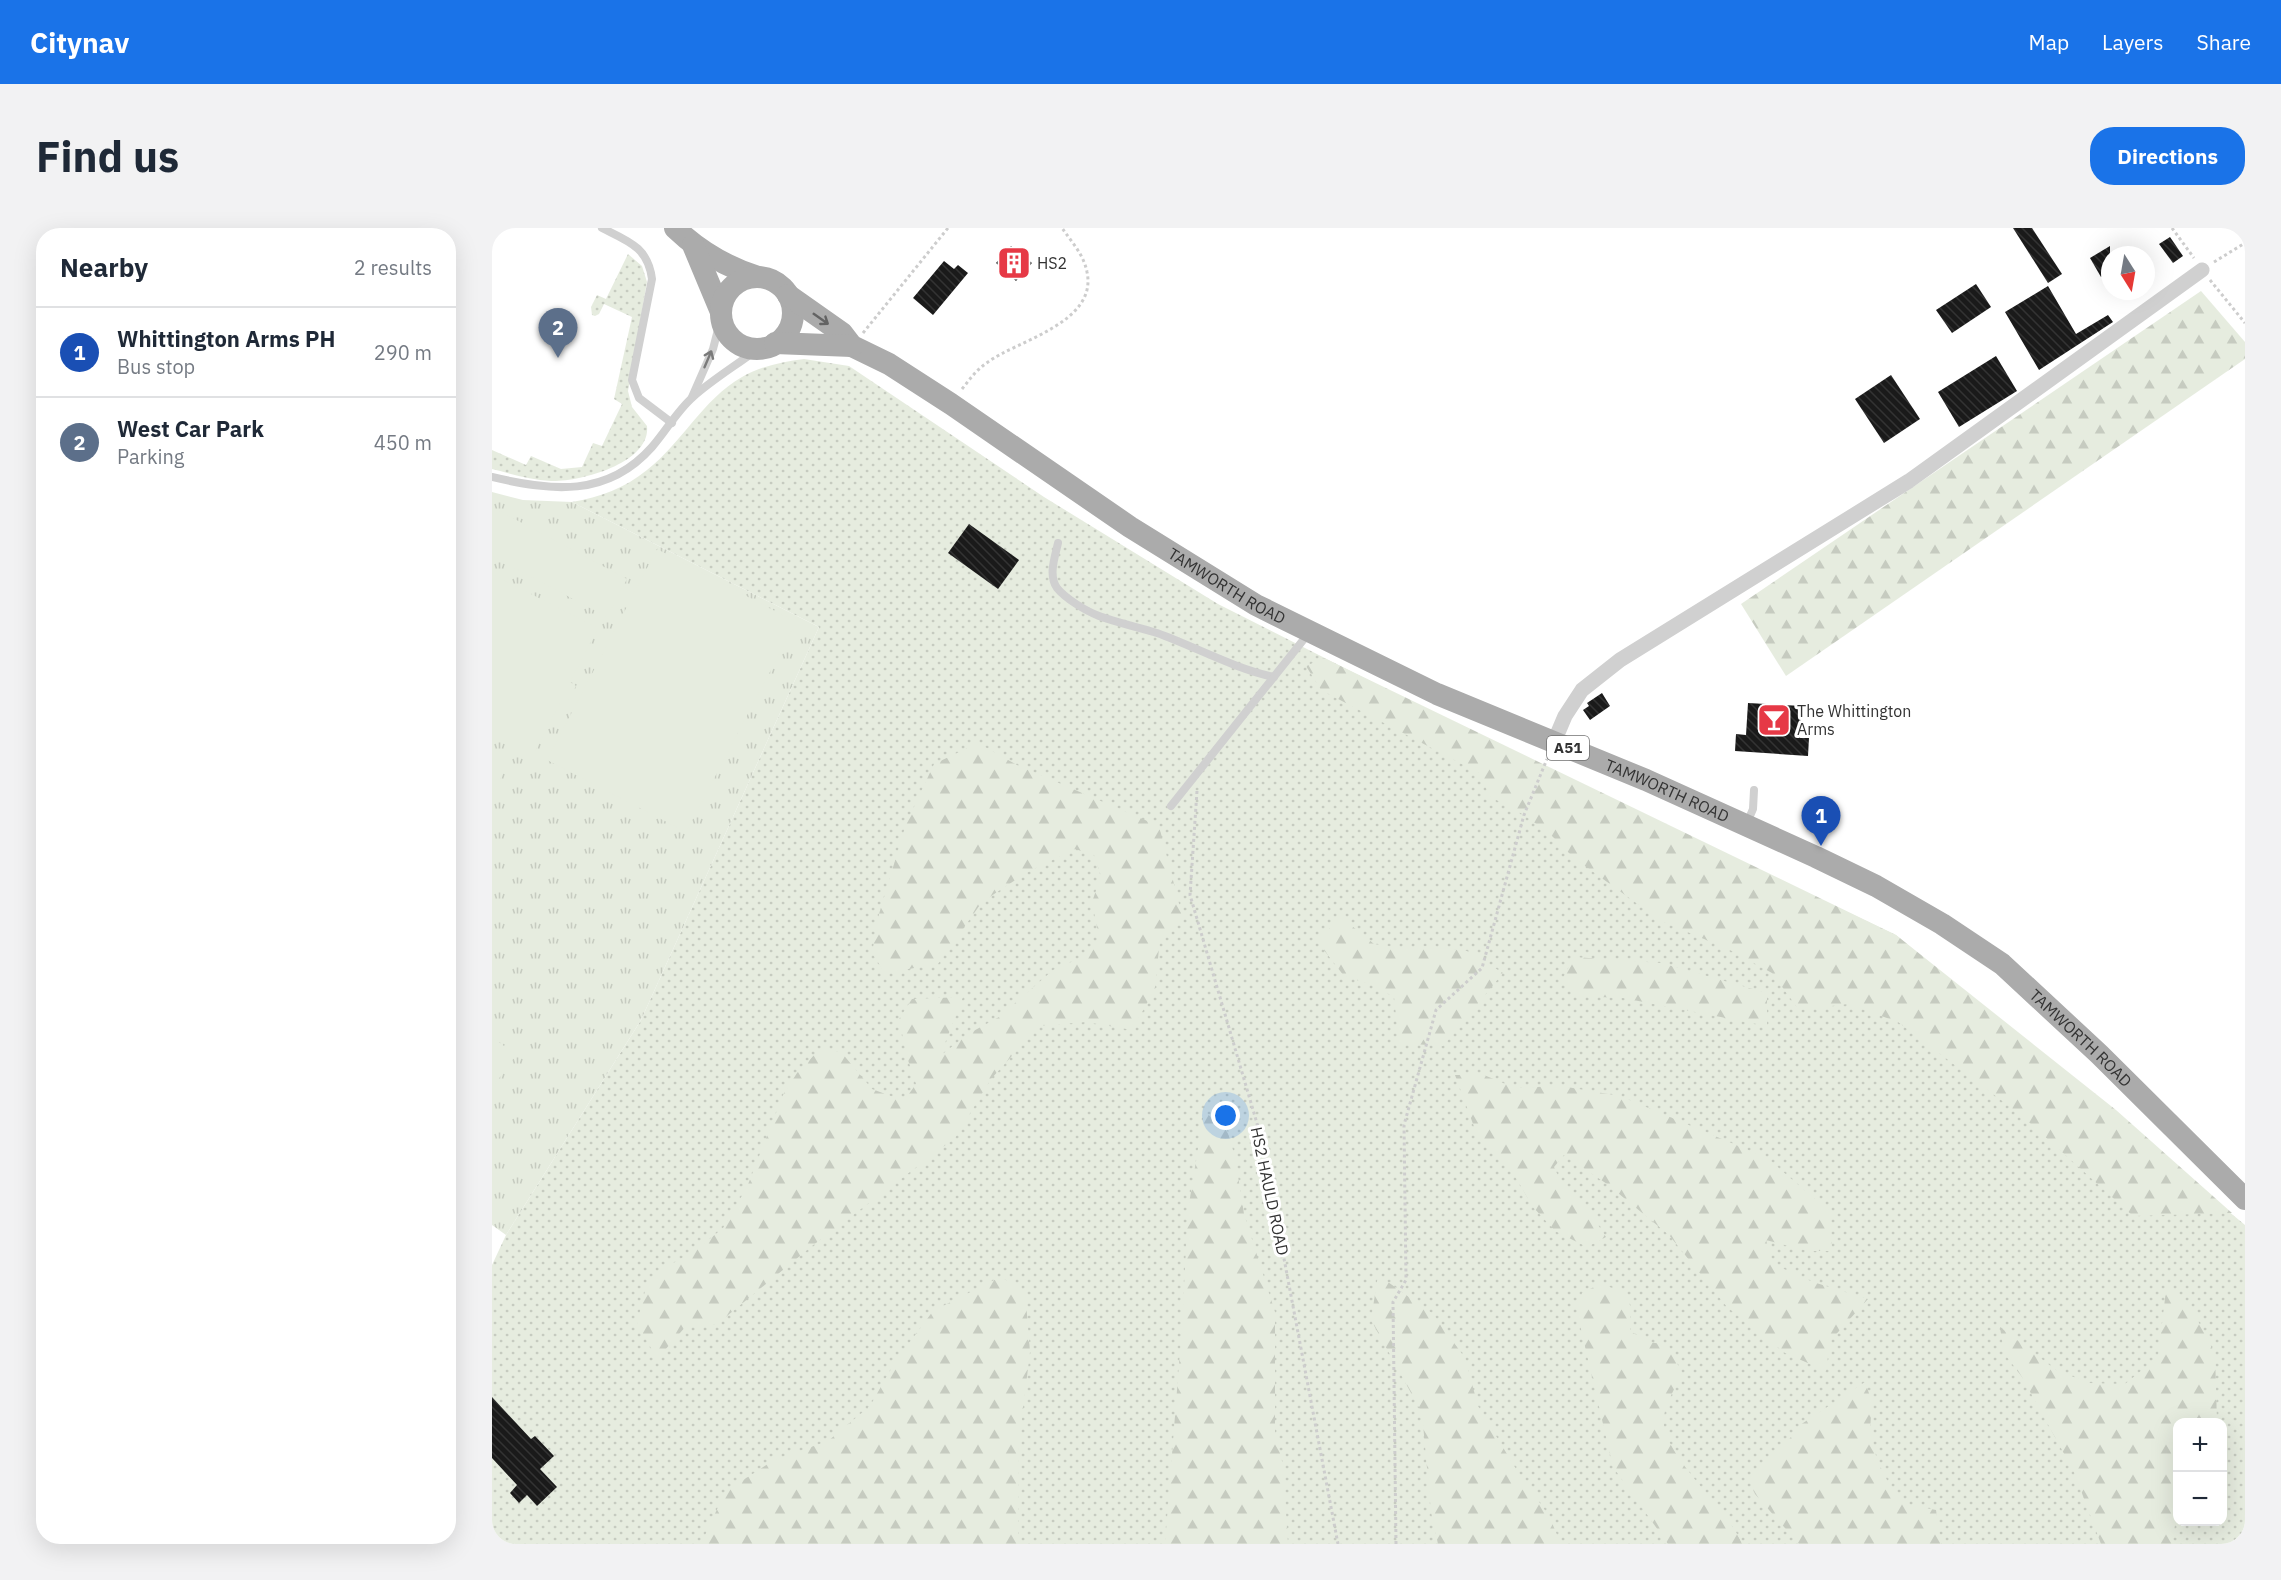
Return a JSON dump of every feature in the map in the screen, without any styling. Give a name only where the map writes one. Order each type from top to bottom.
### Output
[{"type":"main road","points":[[675,228],[693,245],[739,271],[772,281],[788,295],[792,318],[786,332],[767,346],[741,345],[734,340],[723,326],[721,315],[693,245]]},
{"type":"main road","points":[[721,315],[724,298],[732,287],[744,279],[758,277]]},
{"type":"main road","name":"TAMWORTH ROAD","points":[[788,295],[842,333],[852,346]]},
{"type":"main road","name":"TAMWORTH ROAD","points":[[767,346],[852,346],[889,364],[1130,527],[1256,605],[1437,694],[1554,742],[1876,886],[1942,924],[2002,964],[2099,1054],[2245,1199]]},
{"type":"street","points":[[1554,742],[1565,716],[1582,690],[1620,660],[1909,481],[2202,270]]},
{"type":"lane","points":[[602,228],[642,251],[650,265],[652,279],[632,380],[639,398],[672,423]]},
{"type":"lane","points":[[492,477],[542,488],[568,489],[609,478],[631,466],[651,448],[692,398],[713,349],[721,315]]},
{"type":"lane","points":[[692,398],[767,346]]},
{"type":"lane","points":[[1058,543],[1053,565],[1055,585],[1085,608],[1097,615],[1156,633],[1240,667],[1274,677]]},
{"type":"lane","points":[[1171,806],[1309,633]]},
{"type":"lane","points":[[1746,826],[1753,808],[1754,790]]},
{"type":"path","points":[[852,346],[948,228]]},
{"type":"path","points":[[951,404],[973,375],[989,361],[1057,327],[1085,294],[1088,273],[1083,258],[1062,228]]},
{"type":"path","points":[[2202,270],[2245,243]]},
{"type":"path","points":[[1396,1544],[1393,1302],[1406,1280],[1404,1125],[1436,1010],[1482,968],[1524,815],[1554,742]]},
{"type":"path","name":"HS2 HAULD ROAD","points":[[1199,771],[1190,895],[1261,1137],[1338,1544]]},
{"type":"green space","points":[[628,254],[642,266],[647,282],[628,391],[632,407],[647,426],[645,439],[638,450],[626,460],[611,468],[579,478],[551,481],[492,469],[492,450],[526,465],[531,456],[561,469],[582,467],[593,443],[602,446],[622,404],[614,399],[632,317],[604,304],[599,314],[595,316],[592,315],[591,307],[597,295],[606,299]]},
{"type":"green space","points":[[2201,291],[2245,342],[2245,359],[1786,676],[1741,604]]},
{"type":"green space","points":[[804,359],[849,366],[1044,497],[1218,604],[1520,757],[1896,935],[2245,1225],[2245,1544],[492,1544],[492,1265],[506,1235],[641,1020],[819,627],[572,502],[612,491],[639,476],[671,447],[715,397],[728,386],[749,373],[780,363]]},
{"type":"green space","points":[[492,492],[523,500],[572,502],[819,627],[641,1020],[506,1235],[492,1225]]},
{"type":"green space","points":[[492,507],[627,579],[607,617],[492,556]]},
{"type":"green space","points":[[657,549],[796,622],[686,832],[547,760]]},
{"type":"green space","points":[[492,574],[598,628],[570,682],[576,686],[567,703],[561,701],[534,753],[492,732]]},
{"type":"green space","points":[[1324,658],[1896,935],[2116,1110],[2232,1213],[2133,1216],[2022,1116],[1898,1022],[1848,1004],[1799,1010],[1772,973],[1728,949],[1661,921],[1574,858],[1550,834],[1524,815],[1489,796],[1481,774],[1321,690],[1306,666]]},
{"type":"green space","points":[[978,743],[1017,765],[1159,826],[1183,919],[1160,938],[1155,989],[1132,1030],[1086,1022],[1039,1026],[991,1079],[955,1138],[812,1246],[716,1325],[687,1325],[657,1359],[637,1323],[645,1291],[654,1274],[696,1250],[723,1228],[747,1187],[783,1095],[797,1073],[819,1050],[841,1052],[872,1089],[904,1101],[916,1084],[907,1057],[899,1019],[912,999],[963,997],[940,1056],[968,1034],[999,1017],[1053,970],[1089,954],[1099,937],[1092,902],[1101,876],[1094,855],[1075,849],[1026,873],[982,902],[938,964],[885,973],[872,953],[879,914],[906,824],[934,764]]},
{"type":"green space","points":[[492,761],[506,768],[492,794]]},
{"type":"green space","points":[[1341,917],[1374,944],[1401,948],[1430,946],[1467,951],[1503,973],[1443,1046],[1399,1043],[1394,997],[1372,985],[1344,976],[1317,941]]},
{"type":"green space","points":[[1574,957],[1661,963],[1767,993],[1767,1026],[1623,998],[1575,996],[1562,980]]},
{"type":"green space","points":[[492,1037],[516,1055],[492,1088]]},
{"type":"green space","points":[[1455,1075],[1484,1075],[1515,1088],[1561,1086],[1620,1096],[1767,1158],[1829,1211],[1832,1251],[1808,1251],[1766,1240],[1773,1264],[1813,1282],[1868,1299],[1830,1341],[1826,1371],[1785,1353],[1727,1307],[1669,1235],[1607,1184],[1564,1155],[1554,1167],[1561,1182],[1587,1208],[1606,1237],[1587,1247],[1555,1231],[1533,1207],[1506,1161],[1476,1132]]},
{"type":"green space","points":[[1204,1112],[1226,1126],[1235,1157],[1244,1214],[1275,1312],[1275,1433],[1283,1465],[1288,1544],[1165,1544],[1182,1326],[1188,1210]]},
{"type":"green space","points":[[1378,1275],[1433,1314],[1465,1358],[1478,1406],[1516,1469],[1549,1516],[1561,1544],[1438,1544],[1431,1512],[1422,1413],[1371,1320]]},
{"type":"green space","points":[[1000,1277],[1025,1290],[1030,1352],[1019,1442],[1018,1544],[701,1544],[725,1492],[774,1460],[828,1441],[870,1406],[895,1362],[933,1311]]},
{"type":"green space","points":[[2167,1282],[2194,1313],[2215,1354],[2217,1418],[2173,1418],[2173,1526],[2175,1526],[2172,1544],[2101,1544],[2074,1472],[2022,1377],[2004,1353],[2000,1327],[2056,1370],[2089,1383],[2125,1384],[2158,1357]]},
{"type":"green space","points":[[1600,1284],[1622,1291],[1630,1305],[1630,1331],[1649,1342],[1668,1345],[1682,1373],[1665,1411],[1665,1430],[1671,1446],[1682,1463],[1735,1530],[1742,1544],[1668,1544],[1613,1467],[1577,1312],[1582,1293]]},
{"type":"green space","points":[[1865,1382],[1872,1402],[1870,1430],[1877,1460],[1892,1490],[1910,1505],[1936,1510],[1941,1544],[1799,1544],[1755,1494],[1749,1479],[1781,1450],[1800,1425]]},
{"type":"building","points":[[2013,228],[2032,228],[2062,274],[2048,283]]},
{"type":"building","points":[[2170,237],[2183,256],[2173,263],[2159,244]]},
{"type":"building","name":"HS2","points":[[1011,246],[1032,263],[1016,281],[996,263]]},
{"type":"building","points":[[2101,251],[2101,277],[2090,258]]},
{"type":"building","points":[[944,261],[954,269],[958,265],[968,273],[933,315],[913,298]]},
{"type":"building","points":[[1976,284],[1991,307],[1952,333],[1936,310]]},
{"type":"building","points":[[2048,286],[2076,334],[2108,315],[2113,322],[2039,370],[2005,312]]},
{"type":"building","points":[[1996,356],[2017,391],[1959,427],[1938,392]]},
{"type":"building","points":[[1891,375],[1920,419],[1884,443],[1855,399]]},
{"type":"building","points":[[969,524],[1019,560],[998,589],[948,553]]},
{"type":"building","points":[[1602,693],[1610,706],[1590,720],[1583,710],[1589,706],[1587,703]]},
{"type":"building","name":"The Whittington Arms","points":[[1748,703],[1803,706],[1800,738],[1809,738],[1808,756],[1735,751],[1736,734],[1746,735]]},
{"type":"building","points":[[492,1397],[531,1439],[535,1436],[554,1456],[540,1469],[557,1487],[537,1506],[527,1495],[519,1503],[510,1493],[517,1485],[492,1458]]},
{"type":"place","name":"HS2","points":[[1014,263]]},
{"type":"place","name":"West Car Park","points":[[558,358]]},
{"type":"place","name":"The Whittington Arms","points":[[1774,720]]},
{"type":"place","name":"Whittington Arms PH","points":[[1821,846]]}]
